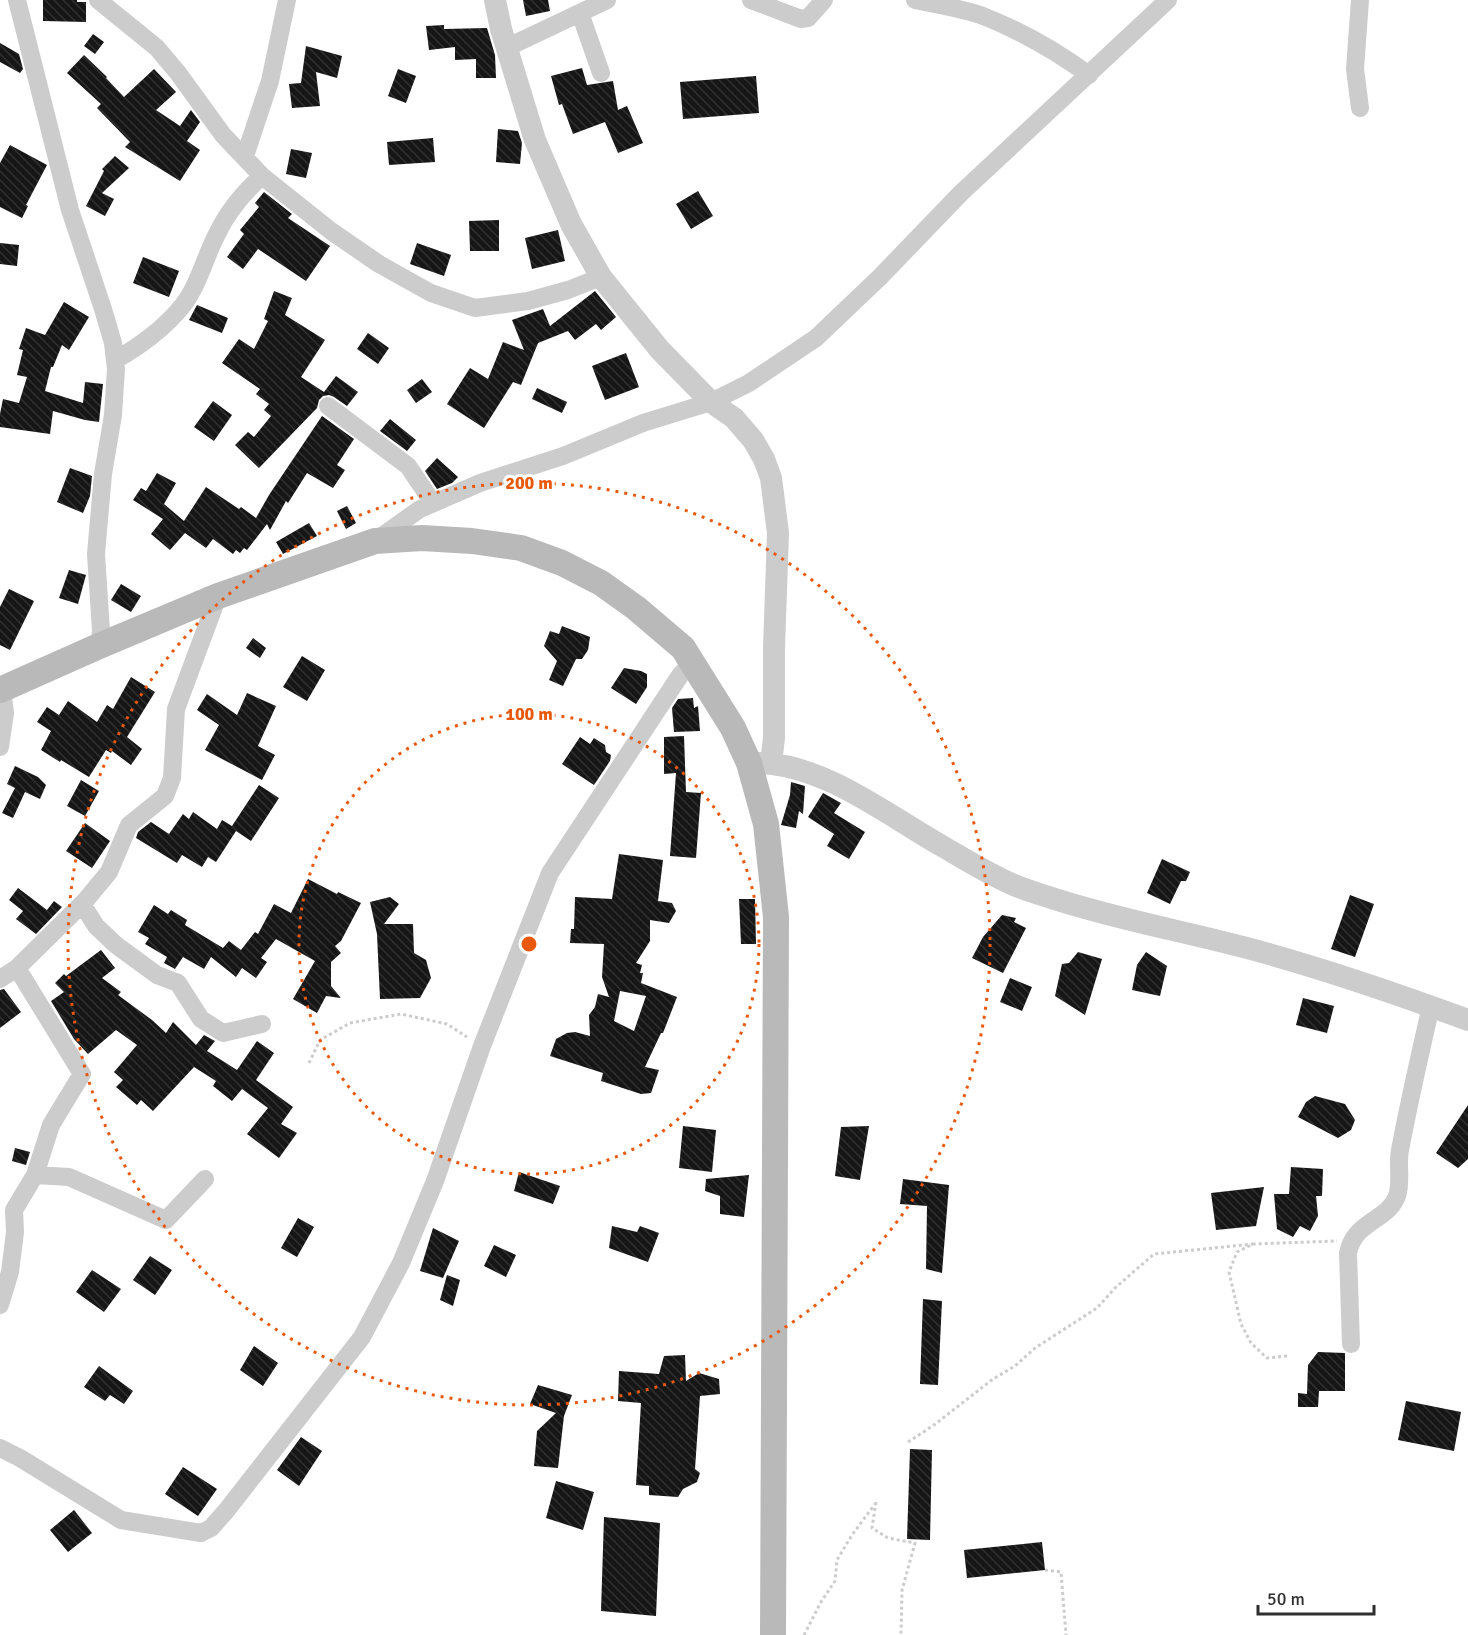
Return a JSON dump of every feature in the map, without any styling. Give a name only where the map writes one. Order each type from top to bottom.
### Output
[{"type":"main road","points":[[1,690],[218,596],[375,541],[422,538],[472,541],[521,548],[562,563],[601,583],[636,608],[683,648],[733,728],[760,763],[776,917],[773,1635]]},
{"type":"street","points":[[17,0],[70,210],[87,256],[113,343],[116,369],[113,415],[103,474],[96,554],[101,631],[99,646]]},
{"type":"street","points":[[98,0],[157,48],[223,135],[262,176],[331,231],[379,264],[431,293],[475,308],[528,301],[568,290],[601,277]]},
{"type":"street","points":[[245,156],[270,81],[287,0]]},
{"type":"street","points":[[495,0],[501,29],[535,140],[571,224],[601,277],[660,350],[711,402],[734,418],[753,440],[764,459],[771,478],[778,533],[774,738],[760,763],[811,774],[846,790],[941,846],[1015,885],[1088,910],[1269,954],[1468,1020]]},
{"type":"street","points":[[508,47],[607,0]]},
{"type":"street","points":[[751,0],[801,19],[808,18],[824,0]]},
{"type":"street","points":[[915,0],[981,16],[1020,32],[1060,54],[1089,75]]},
{"type":"street","points":[[375,541],[420,509],[480,483],[563,456],[643,423],[711,402],[749,383],[816,338],[880,277],[961,193],[1168,0]]},
{"type":"street","points":[[1360,0],[1355,69],[1360,108]]},
{"type":"street","points":[[580,13],[601,73]]},
{"type":"street","points":[[115,360],[130,352],[167,322],[183,305],[231,209],[262,176]]},
{"type":"street","points":[[328,406],[408,466],[433,503]]},
{"type":"street","points":[[0,979],[17,968],[82,904],[109,872],[129,825],[165,795],[172,778],[176,709],[218,596]]},
{"type":"street","points":[[0,1448],[120,1520],[201,1533],[211,1528],[311,1405],[362,1337],[401,1263],[435,1181],[482,1046],[550,873],[681,674],[693,662]]},
{"type":"street","points":[[0,747],[4,713],[1,690]]},
{"type":"street","points":[[82,904],[96,926],[116,945],[157,975],[178,983],[201,1019],[224,1033],[262,1024]]},
{"type":"street","points":[[0,1305],[10,1272],[15,1232],[14,1210],[35,1175],[51,1125],[82,1074],[17,968]]},
{"type":"street","points":[[1351,1344],[1348,1253],[1350,1240],[1368,1222],[1392,1207],[1398,1193],[1399,1154],[1431,1006]]},
{"type":"street","points":[[35,1175],[69,1177],[166,1220],[205,1179]]},
{"type":"path","points":[[309,1063],[321,1040],[350,1023],[401,1014],[447,1024],[482,1046]]},
{"type":"path","points":[[908,1442],[934,1425],[993,1379],[1015,1366],[1045,1341],[1097,1308],[1115,1288],[1154,1254],[1253,1244],[1350,1240]]},
{"type":"path","points":[[1253,1244],[1238,1252],[1229,1272],[1241,1324],[1251,1343],[1267,1358],[1287,1356]]},
{"type":"path","points":[[804,1635],[835,1581],[837,1560],[876,1502],[872,1528],[888,1539],[915,1543],[902,1590],[901,1635]]},
{"type":"path","points":[[1045,1570],[1061,1572],[1066,1635]]},
{"type":"building","points":[[43,0],[86,2],[86,22],[43,21]]},
{"type":"building","points":[[523,0],[548,0],[550,11],[526,16]]},
{"type":"building","points":[[444,25],[444,29],[487,28],[495,55],[496,78],[476,78],[476,59],[455,60],[455,47],[429,50],[426,26]]},
{"type":"building","points":[[93,34],[104,42],[95,54],[84,46]]},
{"type":"building","points":[[0,43],[19,54],[23,69],[20,73],[0,62]]},
{"type":"building","points":[[306,46],[342,56],[337,78],[316,72],[320,106],[292,108],[289,84],[301,83]]},
{"type":"building","points":[[84,55],[124,97],[154,69],[176,92],[156,110],[180,126],[191,110],[200,122],[187,141],[200,150],[180,181],[125,147],[130,142],[97,108],[101,104],[67,73]]},
{"type":"building","points":[[582,68],[587,85],[613,81],[618,110],[627,106],[643,143],[618,153],[605,122],[573,134],[562,104],[559,105],[551,76]]},
{"type":"building","points":[[398,69],[416,76],[406,103],[388,96]]},
{"type":"building","points":[[756,76],[759,113],[683,119],[680,82]]},
{"type":"building","points":[[498,129],[518,131],[522,143],[520,164],[496,162]]},
{"type":"building","points":[[433,138],[435,162],[389,165],[387,142]]},
{"type":"building","points":[[10,145],[47,165],[26,205],[28,206],[22,218],[0,207],[0,163]]},
{"type":"building","points":[[291,149],[312,153],[306,178],[286,174]]},
{"type":"building","points":[[115,156],[129,168],[102,193],[114,199],[105,216],[86,206],[104,171],[102,169]]},
{"type":"building","points":[[698,191],[713,216],[691,229],[676,204]]},
{"type":"building","points":[[264,192],[292,214],[288,218],[330,246],[306,281],[258,249],[243,269],[227,257],[244,234],[240,230],[259,207],[255,203]]},
{"type":"building","points":[[499,220],[499,251],[470,251],[469,221]]},
{"type":"building","points":[[558,230],[565,261],[532,269],[525,238]]},
{"type":"building","points":[[0,243],[19,245],[17,266],[0,264]]},
{"type":"building","points":[[417,243],[451,255],[444,276],[410,264]]},
{"type":"building","points":[[143,257],[179,271],[169,297],[133,283]]},
{"type":"building","points":[[274,291],[292,298],[285,315],[325,340],[301,377],[324,392],[336,376],[358,392],[347,406],[334,397],[323,396],[317,408],[259,468],[235,445],[248,432],[254,437],[271,416],[264,410],[269,404],[256,394],[260,389],[222,363],[239,339],[254,349],[268,321],[264,319]]},
{"type":"building","points":[[595,291],[616,317],[601,330],[596,324],[575,340],[568,331],[538,343],[521,385],[513,382],[484,428],[447,404],[470,368],[488,379],[503,342],[524,350],[512,320],[543,309],[550,326]]},
{"type":"building","points":[[64,302],[89,317],[69,350],[62,345],[51,367],[45,391],[83,403],[85,382],[103,384],[99,422],[53,411],[50,434],[0,427],[3,399],[19,403],[27,377],[17,375],[23,350],[19,349],[26,328],[45,335]]},
{"type":"building","points":[[197,305],[228,318],[222,333],[189,320]]},
{"type":"building","points":[[368,333],[389,348],[378,364],[357,349]]},
{"type":"building","points":[[626,353],[639,387],[605,400],[592,366]]},
{"type":"building","points":[[422,379],[432,392],[416,403],[407,390]]},
{"type":"building","points":[[537,388],[567,402],[562,413],[532,399]]},
{"type":"building","points":[[213,401],[232,415],[214,441],[194,427]]},
{"type":"building","points":[[322,416],[354,439],[337,465],[345,470],[333,488],[307,473],[288,503],[286,501],[270,530],[267,524],[247,550],[244,548],[240,553],[236,550],[233,554],[213,539],[206,548],[185,533],[170,550],[151,534],[163,519],[133,500],[141,488],[146,491],[157,473],[176,483],[164,504],[184,521],[206,487],[256,518]]},
{"type":"building","points":[[390,419],[416,440],[407,451],[380,431]]},
{"type":"building","points":[[437,458],[458,477],[452,483],[437,489],[425,471]]},
{"type":"building","points":[[70,468],[92,476],[90,496],[83,513],[57,502]]},
{"type":"building","points":[[347,506],[356,523],[346,529],[337,511]]},
{"type":"building","points":[[309,523],[317,536],[283,554],[276,542]]},
{"type":"building","points":[[69,570],[86,575],[78,604],[59,598]]},
{"type":"building","points":[[121,584],[141,596],[131,612],[111,600]]},
{"type":"building","points":[[9,589],[34,601],[10,650],[0,645],[0,607]]},
{"type":"building","points":[[562,626],[590,637],[588,650],[582,659],[576,659],[563,686],[549,680],[557,661],[544,646],[550,631],[559,634]]},
{"type":"building","points":[[253,638],[266,648],[260,658],[246,648]]},
{"type":"building","points":[[302,656],[325,670],[307,701],[283,687]]},
{"type":"building","points":[[624,668],[647,674],[647,687],[636,704],[611,688]]},
{"type":"building","points":[[131,677],[155,692],[127,737],[142,749],[131,765],[112,751],[111,753],[106,750],[89,777],[41,750],[51,731],[37,722],[47,707],[59,715],[68,701],[97,722],[107,705],[113,709]]},
{"type":"building","points":[[247,693],[276,706],[258,746],[275,755],[262,780],[205,750],[219,725],[197,710],[207,694],[237,715]]},
{"type":"building","points":[[693,698],[694,708],[698,706],[700,731],[674,732],[672,708],[678,699]]},
{"type":"building","points":[[684,736],[686,792],[701,793],[696,858],[670,856],[676,773],[664,774],[664,737]]},
{"type":"building","points":[[580,737],[590,744],[594,738],[605,745],[606,752],[611,755],[610,761],[594,785],[562,764]]},
{"type":"building","points":[[15,766],[38,777],[46,785],[40,799],[25,792],[13,818],[2,813],[15,788],[7,784]]},
{"type":"building","points":[[81,780],[99,791],[85,816],[67,806]]},
{"type":"building","points":[[791,782],[805,786],[803,814],[799,811],[796,828],[781,825],[790,795]]},
{"type":"building","points":[[259,785],[279,798],[251,841],[236,831],[216,862],[208,857],[202,867],[182,855],[177,863],[136,838],[138,832],[151,822],[169,834],[183,814],[189,819],[193,812],[217,829],[222,820],[232,826]]},
{"type":"building","points":[[823,793],[841,803],[834,813],[865,832],[849,859],[827,846],[834,834],[808,817]]},
{"type":"building","points":[[85,823],[110,841],[92,868],[66,851]]},
{"type":"building","points":[[619,854],[663,860],[658,901],[672,903],[676,911],[669,923],[650,920],[650,941],[636,963],[642,965],[641,983],[677,997],[663,1033],[645,1067],[659,1070],[651,1093],[641,1094],[601,1081],[603,1073],[550,1056],[556,1039],[567,1033],[575,1032],[590,1036],[589,1015],[595,1007],[598,994],[609,997],[602,977],[604,944],[570,943],[571,929],[574,929],[575,897],[612,899]],"holes":[[[620,991],[646,996],[634,1031],[614,1021]]]},
{"type":"building","points":[[1162,859],[1190,872],[1186,881],[1181,881],[1170,904],[1147,893]]},
{"type":"building","points":[[308,879],[361,903],[341,941],[335,946],[341,953],[331,962],[331,986],[341,998],[326,996],[317,1013],[293,999],[315,961],[276,939],[261,958],[267,962],[256,978],[242,968],[236,977],[211,957],[204,969],[183,957],[175,969],[164,963],[167,957],[145,944],[149,938],[138,932],[154,905],[168,914],[171,910],[187,920],[185,925],[223,948],[229,941],[241,950],[255,932],[258,934],[274,904],[291,913]]},
{"type":"building","points":[[18,888],[47,910],[54,901],[62,907],[36,934],[16,919],[23,911],[9,900]]},
{"type":"building","points":[[1350,895],[1374,904],[1355,957],[1331,949]]},
{"type":"building","points":[[390,897],[399,904],[384,924],[413,924],[414,953],[426,960],[431,978],[420,998],[380,999],[377,934],[370,902]]},
{"type":"building","points":[[739,899],[755,899],[756,944],[741,944]]},
{"type":"building","points":[[1002,915],[1016,918],[1014,922],[1026,928],[1003,973],[972,958],[983,937]]},
{"type":"building","points":[[101,950],[115,968],[102,978],[121,992],[118,995],[166,1033],[173,1022],[196,1045],[204,1035],[215,1041],[207,1051],[237,1070],[257,1041],[274,1053],[256,1080],[293,1107],[281,1124],[297,1133],[279,1158],[247,1134],[268,1108],[242,1089],[232,1101],[213,1086],[216,1081],[194,1067],[153,1111],[141,1100],[137,1105],[116,1087],[123,1080],[114,1072],[137,1045],[116,1030],[88,1054],[74,1039],[51,1001],[64,992],[55,983],[64,974],[66,976]]},
{"type":"building","points":[[1078,952],[1102,959],[1085,1015],[1055,996],[1062,964],[1069,963]]},
{"type":"building","points":[[1146,952],[1167,966],[1160,996],[1132,990],[1137,965]]},
{"type":"building","points":[[1010,978],[1032,987],[1022,1011],[1000,1002]]},
{"type":"building","points":[[4,989],[21,1012],[0,1028],[0,990]]},
{"type":"building","points":[[1303,998],[1334,1006],[1327,1033],[1296,1025]]},
{"type":"building","points":[[1315,1096],[1345,1104],[1355,1120],[1351,1130],[1338,1138],[1298,1117],[1306,1102]]},
{"type":"building","points":[[1468,1105],[1468,1159],[1458,1168],[1436,1153]]},
{"type":"building","points":[[683,1126],[716,1130],[712,1172],[679,1168]]},
{"type":"building","points":[[869,1126],[860,1180],[835,1176],[841,1127]]},
{"type":"building","points":[[15,1148],[30,1152],[26,1165],[12,1161]]},
{"type":"building","points":[[1291,1167],[1323,1169],[1322,1196],[1316,1196],[1318,1216],[1310,1231],[1300,1226],[1293,1237],[1277,1229],[1274,1194],[1289,1194]]},
{"type":"building","points":[[519,1172],[560,1186],[553,1204],[514,1191]]},
{"type":"building","points":[[749,1175],[744,1217],[720,1214],[720,1196],[705,1191],[706,1179]]},
{"type":"building","points":[[903,1179],[949,1185],[942,1273],[926,1269],[927,1206],[900,1204]]},
{"type":"building","points":[[1264,1187],[1256,1226],[1216,1230],[1211,1193]]},
{"type":"building","points":[[298,1218],[314,1227],[297,1257],[281,1248]]},
{"type":"building","points":[[612,1226],[637,1232],[640,1226],[659,1233],[648,1262],[609,1248]]},
{"type":"building","points":[[433,1228],[459,1241],[443,1278],[420,1271]]},
{"type":"building","points":[[494,1245],[516,1255],[506,1277],[484,1266]]},
{"type":"building","points":[[150,1256],[172,1270],[155,1295],[133,1280]]},
{"type":"building","points":[[92,1270],[121,1289],[104,1312],[76,1292]]},
{"type":"building","points":[[447,1275],[460,1280],[453,1306],[440,1300]]},
{"type":"building","points":[[923,1299],[942,1301],[938,1385],[920,1384]]},
{"type":"building","points":[[254,1346],[278,1363],[263,1386],[240,1370]]},
{"type":"building","points":[[1318,1352],[1345,1353],[1345,1391],[1319,1391],[1318,1407],[1298,1407],[1298,1393],[1307,1394],[1308,1365]]},
{"type":"building","points":[[685,1355],[686,1381],[699,1373],[719,1379],[720,1394],[700,1396],[695,1469],[700,1473],[697,1482],[683,1489],[678,1497],[649,1495],[649,1486],[636,1485],[641,1403],[618,1401],[619,1371],[659,1374],[664,1356]]},
{"type":"building","points":[[99,1366],[133,1391],[124,1404],[110,1395],[105,1401],[84,1387]]},
{"type":"building","points":[[538,1385],[572,1395],[564,1416],[558,1468],[534,1466],[537,1431],[556,1413],[530,1404]]},
{"type":"building","points":[[1406,1401],[1461,1412],[1454,1451],[1398,1440]]},
{"type":"building","points":[[301,1437],[322,1451],[299,1486],[277,1470]]},
{"type":"building","points":[[910,1449],[932,1450],[930,1540],[907,1539]]},
{"type":"building","points":[[183,1467],[217,1489],[198,1516],[165,1494]]},
{"type":"building","points":[[556,1481],[594,1492],[583,1530],[546,1518]]},
{"type":"building","points":[[74,1510],[92,1533],[68,1552],[50,1530]]},
{"type":"building","points":[[604,1517],[660,1523],[656,1616],[601,1611]]},
{"type":"building","points":[[1042,1542],[1045,1570],[967,1578],[964,1550]]}]
